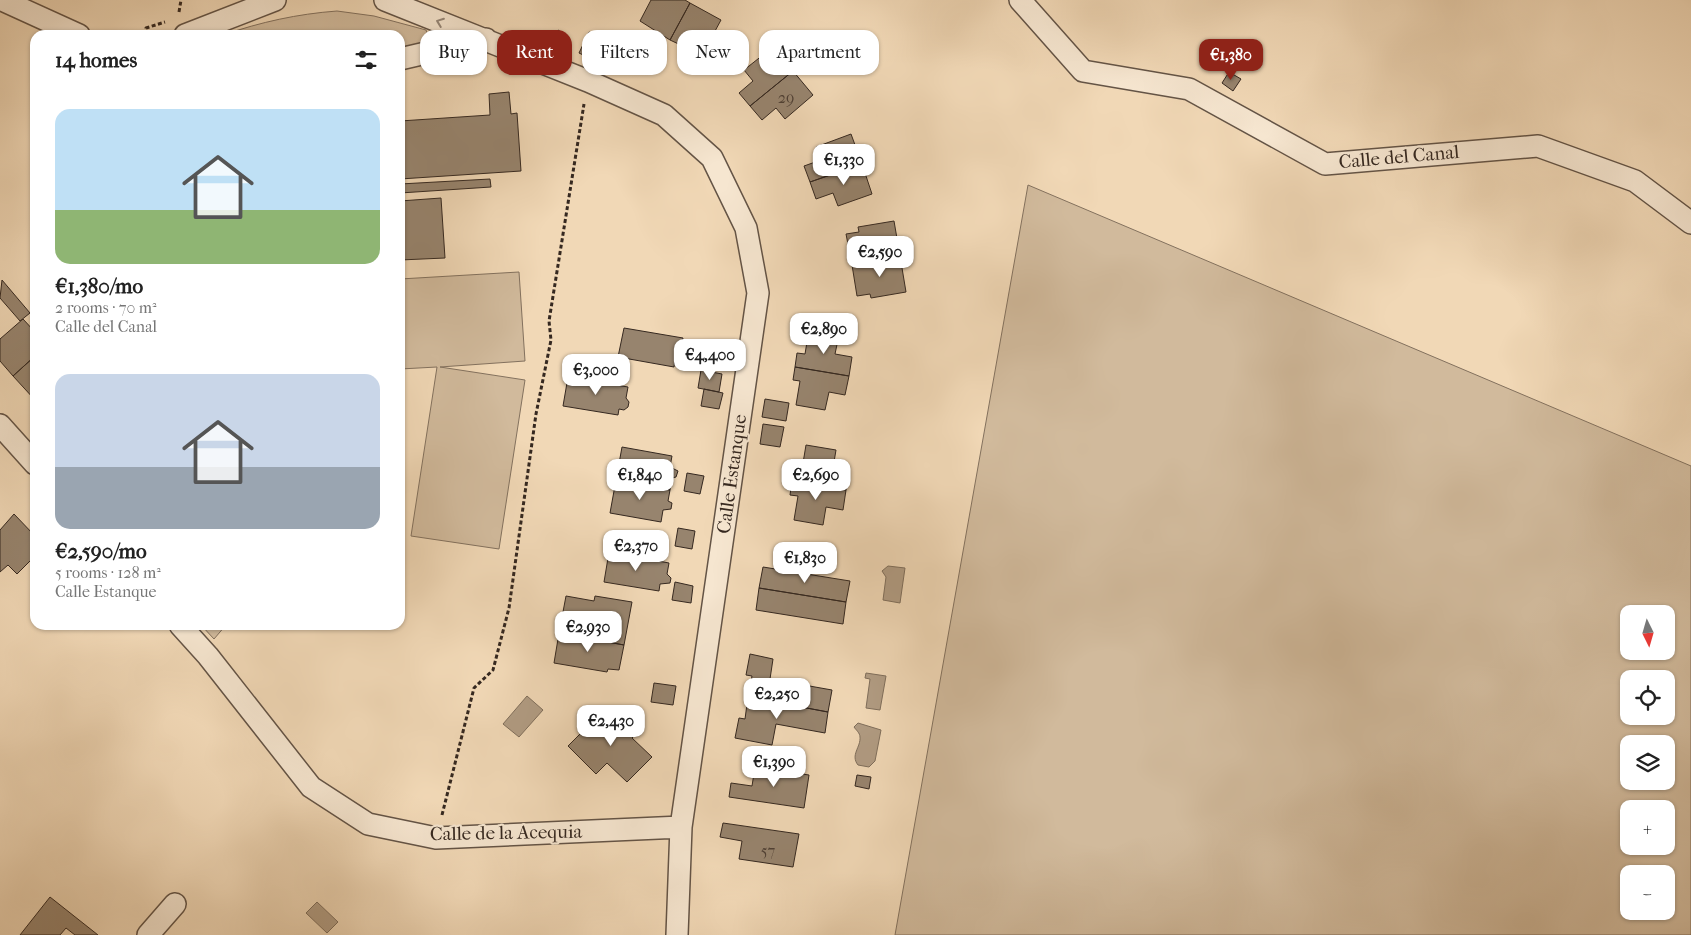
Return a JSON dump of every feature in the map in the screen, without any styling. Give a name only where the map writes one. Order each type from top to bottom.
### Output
[{"type":"street","points":[[2,0],[68,30]]},
{"type":"street","points":[[198,30],[275,0]]},
{"type":"street","name":"Calle Estanque","points":[[385,0],[463,30]]},
{"type":"street","name":"Calle del Canal","points":[[1020,0],[1082,71],[1189,89],[1325,164],[1538,146],[1635,181],[1691,223]]},
{"type":"street","name":"Calle Estanque","points":[[487,39],[664,115],[712,158],[746,228],[758,293],[681,828],[677,935]]},
{"type":"street","points":[[405,58],[420,54]]},
{"type":"street","points":[[0,425],[30,458]]},
{"type":"street","name":"Calle de la Acequia","points":[[185,630],[208,656],[311,787],[368,824],[436,838],[681,828]]},
{"type":"street","points":[[148,935],[175,904]]},
{"type":"path","points":[[436,838],[474,688],[493,670],[509,608],[536,414],[551,340],[549,321],[588,81]]},
{"type":"shaded area","points":[[337,11],[374,16],[426,30],[420,30],[420,44],[405,47],[405,30],[239,30],[279,19]]},
{"type":"shaded area","points":[[1028,185],[1691,466],[1691,935],[895,935]]},
{"type":"shaded area","points":[[519,272],[525,361],[440,367],[525,380],[499,549],[411,536],[437,367],[405,369],[405,279]]},
{"type":"shaded area","points":[[888,566],[905,568],[900,603],[883,600],[886,577],[882,571]]},
{"type":"shaded area","points":[[206,630],[222,630],[214,639]]},
{"type":"shaded area","points":[[866,673],[886,676],[880,710],[866,708],[870,679],[865,678]]},
{"type":"shaded area","points":[[527,696],[543,710],[519,737],[503,724]]},
{"type":"shaded area","points":[[858,723],[881,730],[875,761],[869,767],[858,765],[855,758],[860,737],[854,727]]},
{"type":"shaded area","points":[[317,902],[338,922],[327,933],[306,913]]},
{"type":"building","points":[[651,0],[685,0],[690,3],[670,40],[667,38],[667,30],[654,30],[640,21]]},
{"type":"building","points":[[690,3],[721,20],[716,30],[677,30],[677,43],[670,40]]},
{"type":"building","points":[[759,58],[759,75],[788,75],[750,106],[739,93],[753,81],[748,75],[749,66]]},
{"type":"building","points":[[1229,72],[1241,79],[1233,91],[1222,83]]},
{"type":"building","points":[[788,75],[796,75],[813,95],[785,119],[776,108],[762,120],[750,106]]},
{"type":"building","points":[[509,92],[511,114],[517,113],[521,171],[405,179],[405,121],[490,115],[489,94]]},
{"type":"building","points":[[851,134],[862,164],[810,182],[804,166],[821,160],[816,147]]},
{"type":"building","points":[[862,164],[872,194],[838,206],[833,193],[816,199],[810,182]]},
{"type":"building","points":[[490,179],[491,187],[405,193],[405,184]]},
{"type":"building","points":[[441,198],[445,258],[405,260],[405,201]]},
{"type":"building","points":[[894,221],[900,256],[852,265],[846,234],[859,232],[858,227]]},
{"type":"building","points":[[900,256],[906,292],[871,298],[870,294],[857,296],[852,265]]},
{"type":"building","points":[[2,280],[30,313],[20,321],[0,298]]},
{"type":"building","points":[[23,319],[30,327],[30,361],[13,376],[0,361],[0,339]]},
{"type":"building","points":[[624,328],[683,338],[681,350],[684,353],[683,358],[679,361],[675,360],[674,367],[618,357]]},
{"type":"building","points":[[809,330],[839,335],[835,354],[852,357],[849,376],[795,367],[797,353],[805,354]]},
{"type":"building","points":[[30,361],[30,395],[13,376]]},
{"type":"building","points":[[795,367],[849,376],[845,395],[829,392],[825,410],[796,405],[800,381],[793,380]]},
{"type":"building","points":[[701,370],[722,374],[719,392],[698,388]]},
{"type":"building","points":[[568,377],[628,387],[626,398],[629,402],[628,407],[624,410],[619,409],[618,415],[563,406]]},
{"type":"building","points":[[704,389],[723,393],[719,409],[701,406]]},
{"type":"building","points":[[765,399],[789,403],[786,421],[762,417]]},
{"type":"building","points":[[763,424],[784,427],[780,447],[760,444]]},
{"type":"building","points":[[806,445],[836,450],[833,468],[849,471],[846,490],[792,481],[795,468],[802,469]]},
{"type":"building","points":[[622,447],[672,456],[670,467],[678,471],[676,477],[672,478],[670,490],[616,480]]},
{"type":"building","points":[[687,473],[704,476],[700,494],[684,491]]},
{"type":"building","points":[[616,480],[670,490],[668,501],[672,503],[671,509],[663,510],[661,522],[610,513]]},
{"type":"building","points":[[792,481],[846,490],[843,510],[826,507],[823,525],[794,520],[798,496],[790,495]]},
{"type":"building","points":[[14,514],[30,531],[30,561],[17,574],[8,565],[0,572],[0,530]]},
{"type":"building","points":[[678,528],[695,531],[692,549],[675,546]]},
{"type":"building","points":[[609,552],[669,563],[667,574],[671,578],[670,583],[660,584],[659,591],[604,582]]},
{"type":"building","points":[[763,567],[850,581],[846,602],[759,588]]},
{"type":"building","points":[[675,582],[693,586],[691,603],[672,600]]},
{"type":"building","points":[[759,588],[846,602],[843,624],[756,610]]},
{"type":"building","points":[[566,596],[594,601],[595,596],[632,602],[624,645],[559,633]]},
{"type":"building","points":[[559,633],[624,645],[619,670],[608,669],[607,672],[554,663]]},
{"type":"building","points":[[750,654],[773,659],[770,679],[832,690],[828,712],[748,697],[752,676],[746,675]]},
{"type":"building","points":[[654,683],[676,686],[673,705],[651,702]]},
{"type":"building","points":[[748,697],[828,712],[825,733],[776,724],[772,745],[735,738],[739,718],[745,719]]},
{"type":"building","points":[[613,710],[637,733],[632,738],[652,757],[627,782],[607,763],[596,774],[568,746],[592,722],[596,726]]},
{"type":"building","points":[[755,767],[809,775],[804,808],[729,797],[731,783],[752,786]]},
{"type":"building","points":[[857,775],[871,777],[869,789],[855,786]]},
{"type":"building","points":[[723,823],[799,834],[793,867],[739,859],[742,841],[720,837]]},
{"type":"building","points":[[50,897],[98,935],[75,935],[66,928],[60,935],[20,935]]}]
